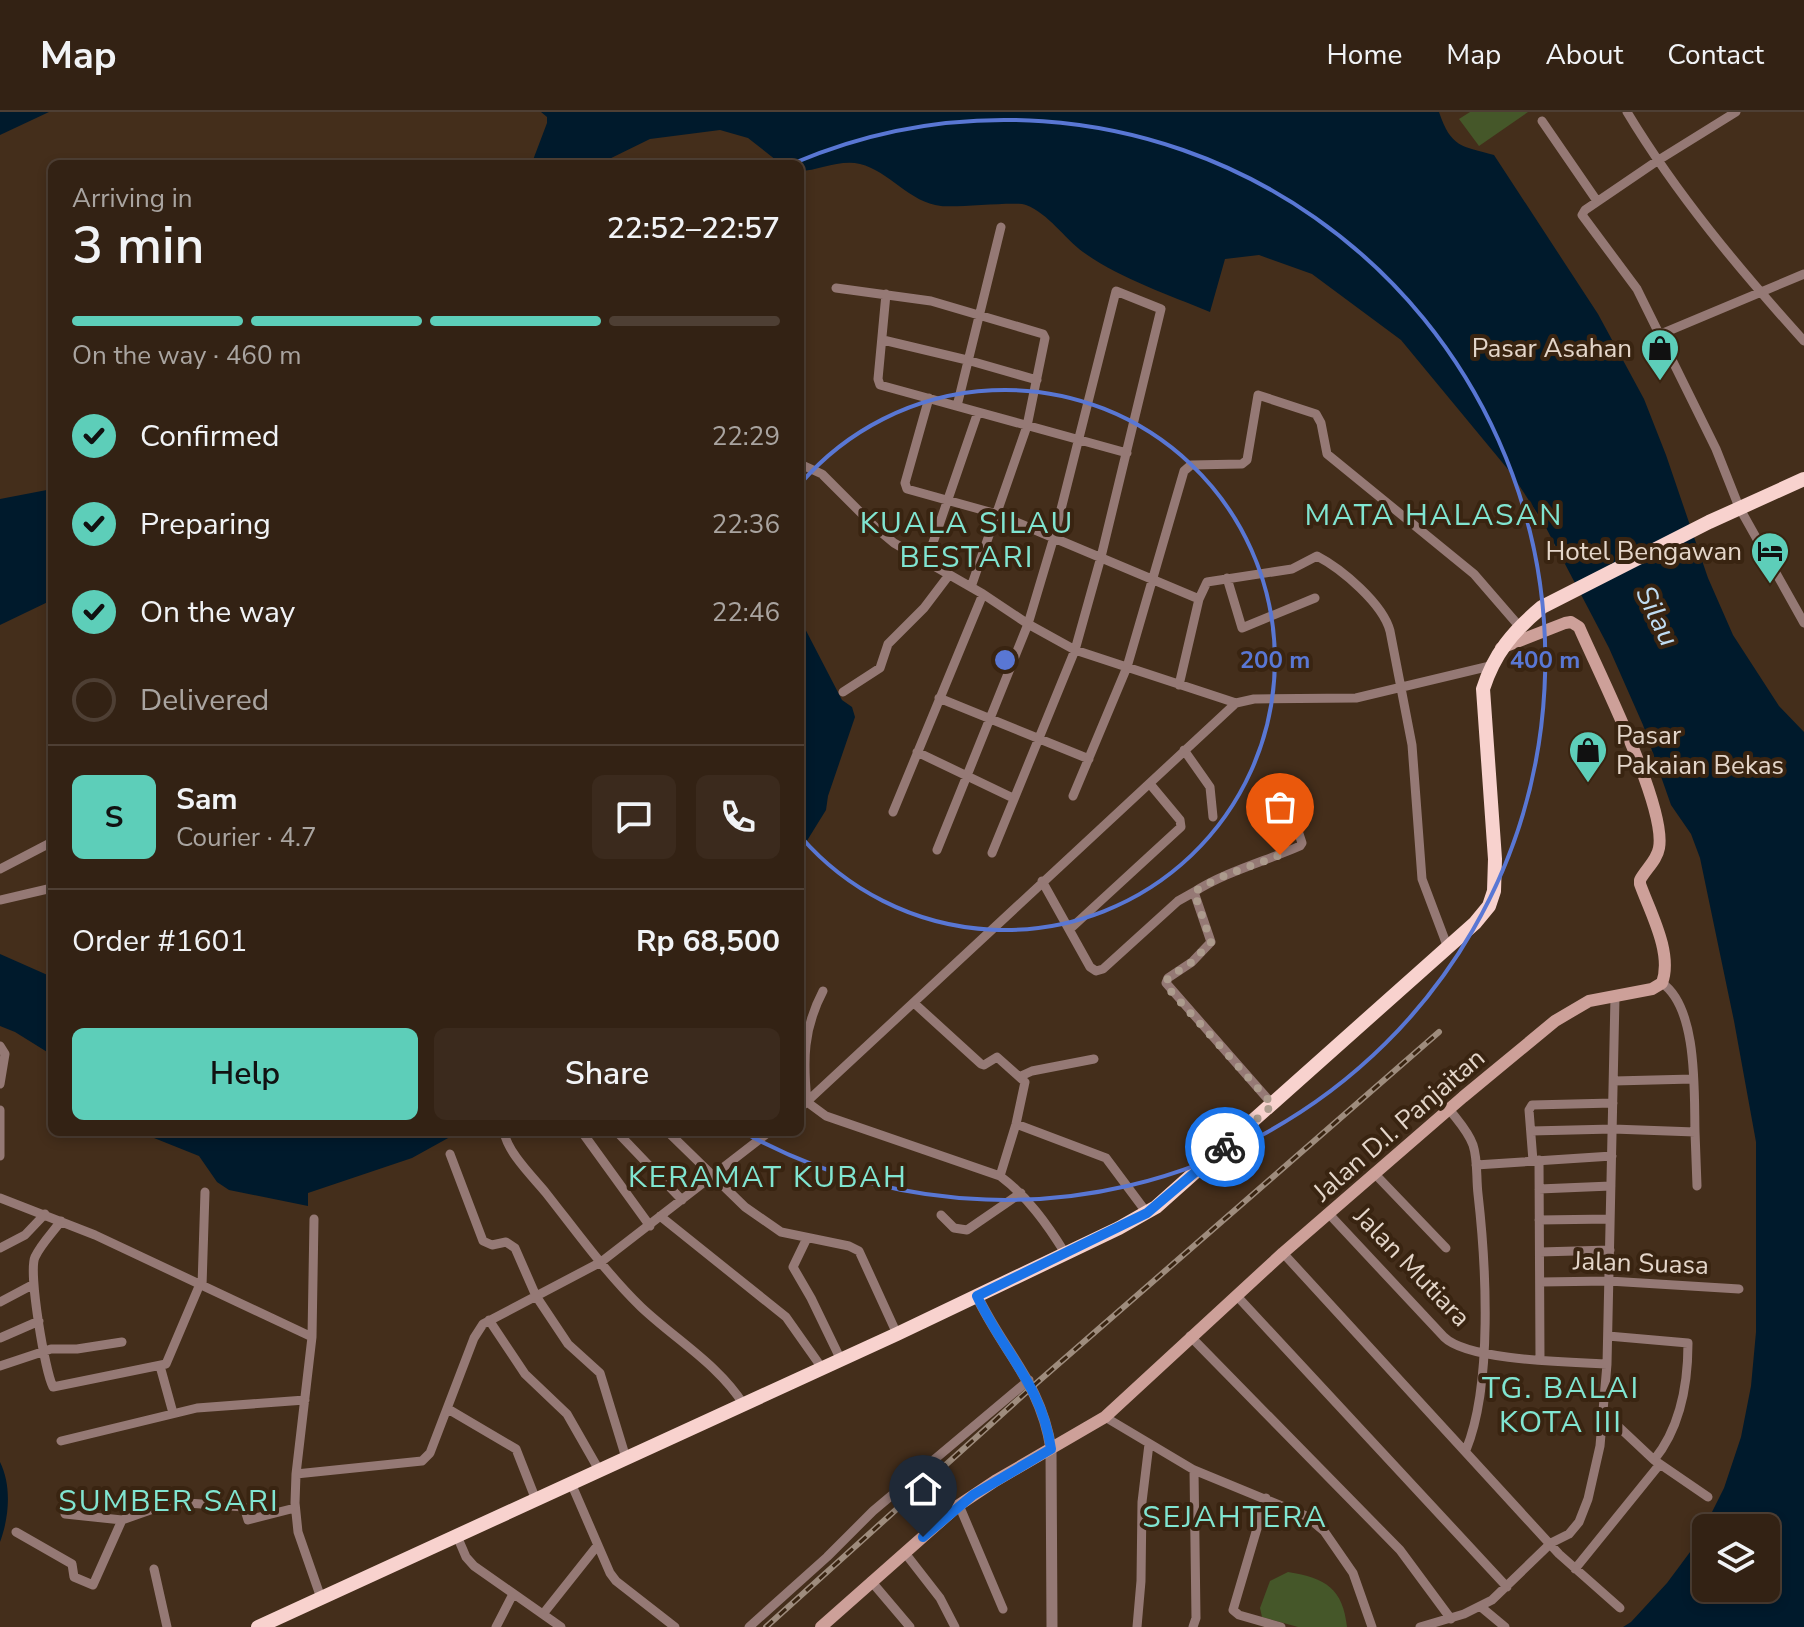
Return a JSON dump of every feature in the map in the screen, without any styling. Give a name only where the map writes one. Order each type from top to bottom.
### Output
[{"type":"highway","points":[[258,1627],[897,1334],[1147,1213],[1448,948],[1489,906],[1494,891],[1495,859],[1483,689],[1490,666],[1519,626],[1542,607],[1739,507],[1804,479]]},
{"type":"main road","points":[[1501,648],[1565,623],[1571,622],[1579,627],[1642,771],[1655,812],[1659,847],[1640,884],[1659,934],[1664,964],[1662,983]]},
{"type":"main road","name":"Jalan D.I. Panjaitan","points":[[821,1627],[959,1505],[1105,1417],[1283,1253],[1555,1021],[1589,1001],[1652,989],[1662,983]]},
{"type":"street","points":[[1627,112],[1657,161],[1760,292],[1804,341]]},
{"type":"street","points":[[1736,112],[1597,201],[1583,212],[1583,218],[1637,289],[1716,449],[1739,507],[1804,623]]},
{"type":"street","points":[[1542,121],[1597,201]]},
{"type":"street","points":[[957,406],[1001,227]]},
{"type":"street","points":[[1661,334],[1804,274]]},
{"type":"street","points":[[836,288],[931,301],[1043,334],[1045,338],[1027,426],[971,587]]},
{"type":"street","points":[[937,850],[1028,624],[1054,537],[1116,291],[1161,309],[1101,557],[1075,650],[992,853]]},
{"type":"street","points":[[886,294],[878,383],[882,387],[1127,453]]},
{"type":"street","points":[[883,340],[1037,380]]},
{"type":"street","points":[[1073,796],[1127,667],[1185,468],[1191,465],[1242,464],[1247,460],[1257,396],[1260,394],[1316,414],[1321,423],[1327,454],[1474,574],[1519,626]]},
{"type":"street","points":[[929,398],[905,487],[997,514],[1199,599]]},
{"type":"street","points":[[926,563],[978,412]]},
{"type":"street","points":[[804,466],[822,474],[876,528],[926,563],[1075,650],[1236,703]]},
{"type":"street","points":[[1179,685],[1199,599],[1207,582],[1292,569],[1314,557],[1322,558],[1368,596],[1386,617],[1414,766],[1420,864],[1426,893],[1448,948]]},
{"type":"street","points":[[843,692],[880,668],[888,644],[924,608],[949,575]]},
{"type":"street","points":[[1227,578],[1242,628],[1315,598]]},
{"type":"street","points":[[893,812],[983,594]]},
{"type":"street","points":[[804,1105],[1236,703],[1254,699],[1356,698],[1490,666]]},
{"type":"street","points":[[939,698],[1089,759]]},
{"type":"street","points":[[1184,750],[1210,787],[1213,817]]},
{"type":"street","points":[[917,752],[1013,798]]},
{"type":"street","points":[[1070,929],[1181,827],[1180,820],[1150,784]]},
{"type":"street","points":[[1042,881],[1090,967],[1096,971],[1114,959],[1178,901],[1227,873],[1241,871],[1300,846],[1302,843],[1284,788]]},
{"type":"street","points":[[0,869],[48,844]]},
{"type":"street","points":[[0,900],[48,889]]},
{"type":"street","points":[[1194,892],[1211,942],[1192,962],[1168,978],[1168,988],[1273,1105]]},
{"type":"street","points":[[1662,983],[1675,993],[1692,1053],[1697,1186]]},
{"type":"street","points":[[804,1105],[806,1041],[811,1014],[823,991]]},
{"type":"street","points":[[1420,1627],[1481,1607],[1507,1587],[1551,1543],[1569,1534],[1579,1522],[1594,1477],[1604,1413],[1607,1364],[1615,997]]},
{"type":"street","points":[[914,1003],[981,1064],[997,1057],[1025,1082],[1000,1176]]},
{"type":"street","points":[[0,1046],[5,1054],[0,1084]]},
{"type":"street","points":[[1021,1076],[1094,1059]]},
{"type":"street","points":[[1614,1081],[1693,1079]]},
{"type":"street","points":[[1540,1360],[1539,1189],[1529,1110],[1532,1105],[1613,1103]]},
{"type":"street","points":[[804,1105],[826,1116],[1000,1176],[1021,1193],[1049,1227],[1065,1253]]},
{"type":"street","points":[[1449,1109],[1468,1133],[1476,1165],[1484,1256],[1484,1352],[1474,1424],[1466,1450]]},
{"type":"street","points":[[0,1110],[0,1156]]},
{"type":"street","points":[[1016,1124],[1106,1158],[1147,1213]]},
{"type":"street","points":[[1531,1131],[1613,1129],[1695,1132]]},
{"type":"street","points":[[505,1136],[531,1175],[639,1305],[723,1377],[744,1405]]},
{"type":"street","points":[[585,1136],[650,1226]]},
{"type":"street","points":[[621,1136],[682,1200]]},
{"type":"street","points":[[672,1136],[745,1207],[781,1232],[849,1246],[859,1251],[897,1334]]},
{"type":"street","points":[[296,1474],[422,1461],[430,1453],[477,1331],[489,1320],[601,1262],[764,1136]]},
{"type":"street","points":[[450,1154],[483,1241],[492,1245],[506,1242],[515,1248],[536,1296],[573,1350],[600,1373],[626,1458]]},
{"type":"street","points":[[1476,1165],[1612,1156]]},
{"type":"street","points":[[1374,1173],[1446,1248]]},
{"type":"street","points":[[1539,1189],[1611,1186]]},
{"type":"street","points":[[61,1221],[35,1256],[34,1284],[39,1321],[51,1385],[55,1388],[168,1362],[201,1285],[205,1192]]},
{"type":"street","points":[[941,1215],[954,1228],[967,1230],[1021,1193]]},
{"type":"street","points":[[0,1198],[61,1221],[312,1337]]},
{"type":"street","points":[[0,1248],[18,1240],[45,1214]]},
{"type":"street","name":"Jalan Mutiara","points":[[1329,1214],[1450,1343],[1484,1352],[1540,1360],[1607,1364]]},
{"type":"street","points":[[660,1216],[786,1317],[822,1368]]},
{"type":"street","points":[[314,1219],[312,1337],[295,1508],[298,1532],[321,1598]]},
{"type":"street","points":[[1539,1220],[1610,1219]]},
{"type":"street","points":[[807,1238],[793,1267],[840,1358]]},
{"type":"street","points":[[1540,1252],[1610,1250]]},
{"type":"street","points":[[1283,1253],[1575,1569],[1620,1608]]},
{"type":"street","name":"Jalan Suasa","points":[[1540,1282],[1609,1281],[1739,1289]]},
{"type":"street","points":[[0,1302],[34,1284]]},
{"type":"street","points":[[1236,1295],[1507,1587]]},
{"type":"street","points":[[977,1296],[991,1325],[1029,1380],[1048,1426],[1051,1449],[1052,1627]]},
{"type":"street","points":[[489,1320],[525,1374],[567,1414],[599,1470]]},
{"type":"street","points":[[0,1338],[39,1321]]},
{"type":"street","points":[[1190,1336],[1400,1550],[1451,1619]]},
{"type":"street","points":[[1575,1569],[1657,1462],[1672,1433],[1686,1384],[1688,1343],[1608,1336]]},
{"type":"street","points":[[0,1366],[44,1351],[84,1349],[122,1342]]},
{"type":"street","points":[[160,1366],[173,1413]]},
{"type":"street","points":[[749,1627],[873,1511],[1029,1380]]},
{"type":"street","points":[[61,1441],[197,1408],[305,1400]]},
{"type":"street","points":[[448,1409],[516,1449],[536,1500]]},
{"type":"street","points":[[1604,1413],[1657,1462],[1708,1497]]},
{"type":"street","points":[[1105,1417],[1194,1470],[1297,1511],[1324,1531],[1353,1573],[1372,1627]]},
{"type":"street","points":[[1137,1627],[1142,1502],[1149,1444]]},
{"type":"street","points":[[1193,1627],[1196,1618],[1194,1470]]},
{"type":"street","points":[[571,1483],[597,1546],[616,1581],[675,1627]]},
{"type":"street","points":[[1266,1498],[1233,1610],[1239,1615],[1281,1627]]},
{"type":"street","points":[[65,1514],[122,1520],[173,1502],[244,1507],[248,1520],[295,1508]]},
{"type":"street","points":[[959,1505],[1003,1609]]},
{"type":"street","points":[[16,1532],[72,1564],[74,1577],[93,1585],[122,1520]]},
{"type":"street","points":[[457,1536],[470,1561],[558,1626]]},
{"type":"street","points":[[543,1614],[597,1546]]},
{"type":"street","points":[[905,1553],[940,1598],[955,1627]]},
{"type":"street","points":[[154,1569],[167,1627]]},
{"type":"street","points":[[871,1581],[910,1627]]},
{"type":"street","points":[[496,1627],[513,1594]]},
{"type":"street","points":[[1481,1607],[1505,1627]]},
{"type":"green space","points":[[1470,112],[1528,112],[1479,146],[1459,119]]},
{"type":"green space","points":[[1288,1572],[1322,1582],[1337,1594],[1347,1627],[1298,1627],[1262,1617],[1260,1608],[1270,1581]]},
{"type":"water","points":[[0,112],[49,112],[0,135]]},
{"type":"water","name":"Silau","points":[[541,112],[1439,112],[1448,133],[1459,144],[1494,155],[1598,314],[1644,399],[1708,578],[1733,635],[1779,706],[1804,732],[1804,1627],[1623,1627],[1667,1583],[1692,1549],[1692,1602],[1780,1602],[1780,1514],[1711,1514],[1724,1488],[1741,1437],[1751,1386],[1756,1332],[1756,1142],[1700,858],[1691,834],[1671,805],[1643,725],[1609,648],[1543,522],[1511,473],[1401,340],[1312,274],[1259,255],[1225,259],[1210,312],[1098,262],[1042,214],[1026,205],[930,204],[881,173],[860,164],[845,163],[804,170],[804,160],[776,160],[748,138],[720,130],[650,139],[607,160],[533,160],[547,123],[547,117]]},
{"type":"water","points":[[48,490],[48,602],[0,625],[0,499]]},
{"type":"water","points":[[804,627],[842,700],[852,707],[855,717],[826,810],[804,846]]},
{"type":"water","points":[[0,954],[48,975],[48,1053],[0,1026]]},
{"type":"water","points":[[149,1136],[452,1136],[412,1158],[308,1193],[308,1206],[229,1190],[217,1182],[199,1156]]},
{"type":"water","points":[[0,1462],[8,1502],[0,1542]]},
{"type":"railway","points":[[766,1627],[1032,1387],[1439,1032]]},
{"type":"way so far","points":[[1225,1147],[1273,1105],[1166,983],[1211,942],[1194,892],[1227,873],[1241,871],[1280,855]]},
{"type":"place","name":"Pasar Asahan","points":[[1660,382]]},
{"type":"place","name":"Hotel Bengawan","points":[[1770,585]]},
{"type":"place","name":"Pasar Pakaian Bekas","points":[[1588,784]]},
{"type":"district","name":"MATA HALASAN","points":[[1434,515]]},
{"type":"district","name":"KUALA SILAU BESTARI","points":[[967,540]]},
{"type":"district","name":"KERAMAT KUBAH","points":[[768,1177]]},
{"type":"district","name":"TG. BALAI KOTA III","points":[[1561,1405]]},
{"type":"district","name":"SUMBER SARI","points":[[169,1501]]},
{"type":"district","name":"SEJAHTERA","points":[[1235,1517]]},
{"type":"route","points":[[923,1537],[973,1495],[1051,1449],[1048,1426],[1029,1380],[991,1325],[977,1296],[1147,1213],[1225,1147]]}]
